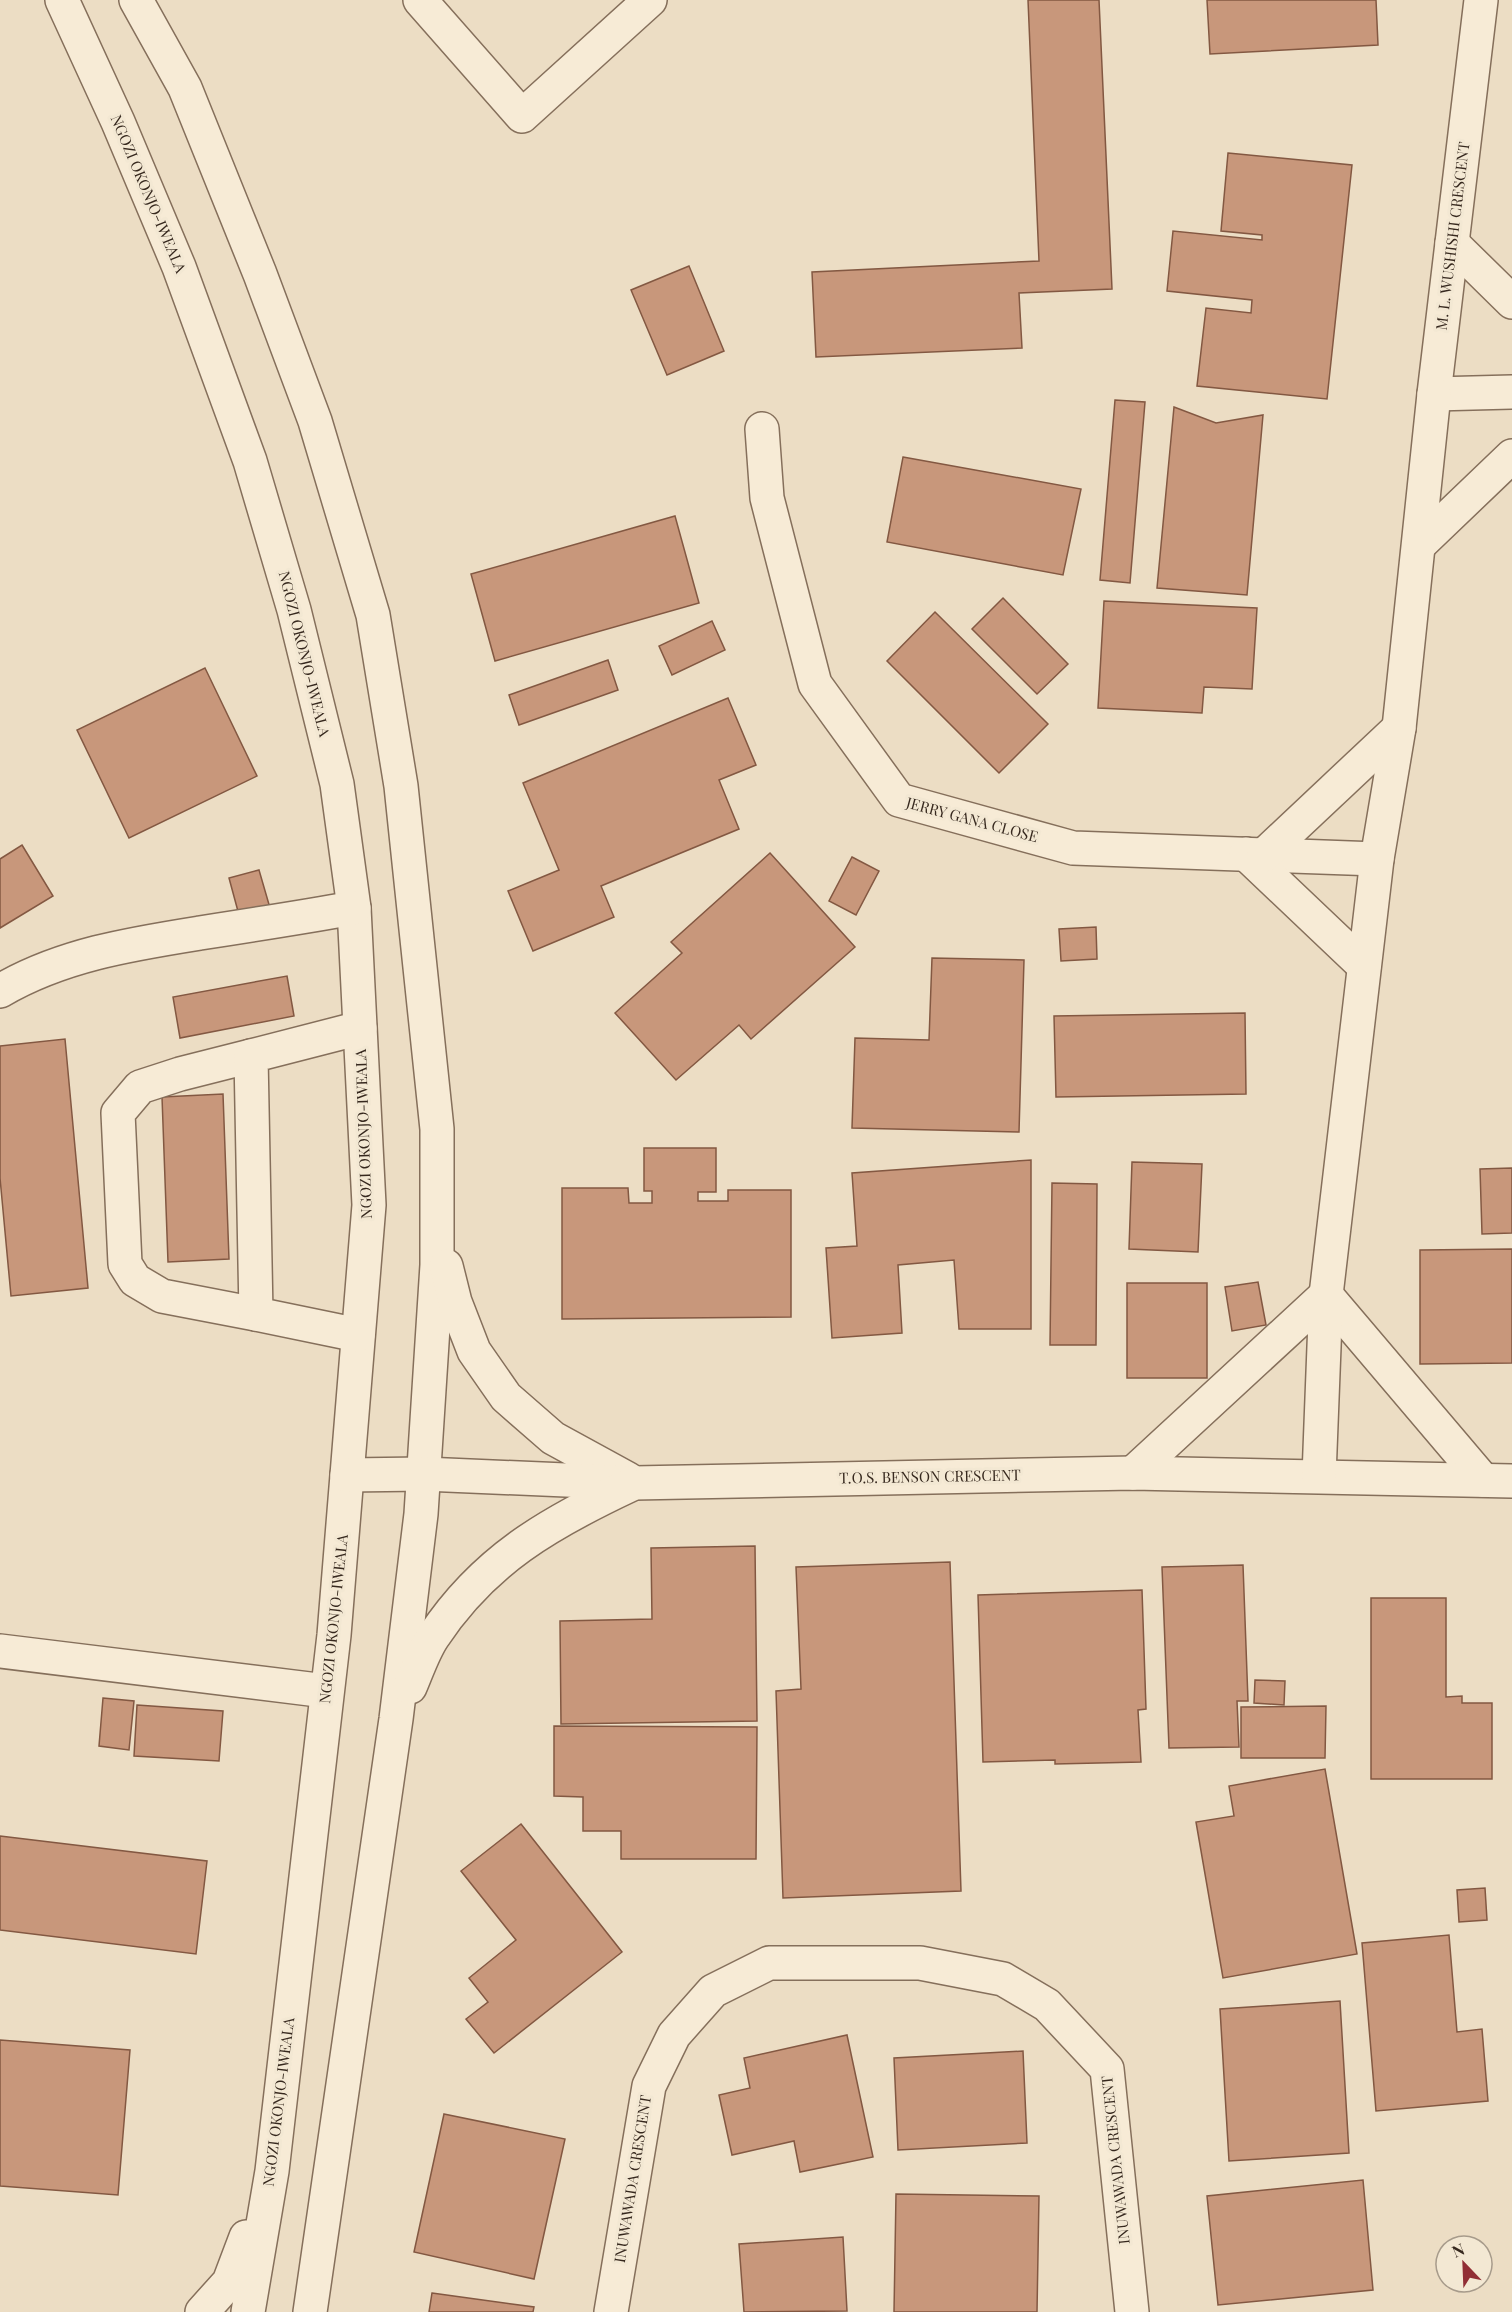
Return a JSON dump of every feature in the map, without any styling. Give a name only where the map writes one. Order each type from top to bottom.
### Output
[{"type":"street","name":"NGOZI OKONJO-IWEALA","points":[[62,0],[118,122],[175,256],[250,461],[294,610],[337,784],[354,908],[369,1204],[334,1635],[272,2171],[248,2312]]},
{"type":"street","points":[[136,0],[185,88],[260,274],[315,421],[373,615],[401,786],[437,1129],[437,1264],[424,1474],[396,1719],[310,2312]]},
{"type":"street","points":[[420,0],[522,116],[650,0]]},
{"type":"street","name":"M. L. WUSHISHI CRESCENT","points":[[1319,1476],[1326,1295],[1377,859],[1399,728],[1434,394],[1481,0]]},
{"type":"street","points":[[1452,243],[1512,302]]},
{"type":"street","points":[[1434,394],[1512,392]]},
{"type":"street","name":"JERRY GANA CLOSE","points":[[762,429],[767,498],[815,684],[899,800],[1073,848],[1377,859]]},
{"type":"street","points":[[1419,545],[1512,456]]},
{"type":"street","points":[[1365,966],[1255,854],[1399,728]]},
{"type":"street","points":[[0,991],[38,972],[78,957],[133,944],[354,908]]},
{"type":"street","points":[[358,1335],[162,1296],[135,1280],[125,1264],[118,1113],[140,1087],[180,1074],[360,1028]]},
{"type":"street","points":[[251,1056],[256,1314]]},
{"type":"street","points":[[437,1230],[455,1302],[474,1351],[506,1397],[553,1438],[634,1483]]},
{"type":"street","points":[[1133,1473],[1326,1295],[1497,1480]]},
{"type":"street","name":"T.O.S. BENSON CRESCENT","points":[[347,1475],[424,1474],[634,1483],[1133,1473],[1497,1480]]},
{"type":"street","points":[[396,1719],[432,1638],[475,1583],[518,1546],[574,1511],[634,1483]]},
{"type":"street","points":[[0,1651],[326,1691]]},
{"type":"street","name":"INUWAWADA CRESCENT","points":[[611,2312],[649,2086],[674,2035],[713,1991],[769,1963],[920,1963],[1003,1979],[1047,2005],[1107,2069],[1132,2312]]},
{"type":"street","points":[[202,2312],[229,2282],[272,2171]]},
{"type":"building","points":[[1028,0],[1099,0],[1112,289],[1019,293],[1022,348],[816,357],[812,272],[1039,261]]},
{"type":"building","points":[[1207,0],[1376,0],[1378,45],[1210,54]]},
{"type":"building","points":[[1228,153],[1352,165],[1327,399],[1197,386],[1206,308],[1251,313],[1252,300],[1167,291],[1173,231],[1262,240],[1262,235],[1221,231]]},
{"type":"building","points":[[689,266],[724,351],[667,375],[631,290]]},
{"type":"building","points":[[1115,400],[1145,402],[1130,583],[1100,580]]},
{"type":"building","points":[[1174,407],[1216,423],[1263,415],[1247,595],[1157,588]]},
{"type":"building","points":[[903,457],[1081,489],[1063,575],[887,542]]},
{"type":"building","points":[[675,516],[699,603],[495,661],[471,574]]},
{"type":"building","points":[[1003,598],[1068,664],[1037,694],[972,629]]},
{"type":"building","points":[[1104,601],[1257,608],[1252,689],[1204,687],[1202,713],[1098,708]]},
{"type":"building","points":[[935,612],[1048,724],[999,773],[887,661]]},
{"type":"building","points":[[712,621],[725,650],[672,675],[659,646]]},
{"type":"building","points":[[608,660],[618,690],[519,725],[509,695]]},
{"type":"building","points":[[205,668],[257,776],[129,838],[77,730]]},
{"type":"building","points":[[728,698],[756,765],[719,780],[739,829],[601,886],[614,917],[533,951],[508,891],[559,870],[523,783]]},
{"type":"building","points":[[22,845],[53,896],[0,928],[0,859]]},
{"type":"building","points":[[770,853],[855,947],[751,1039],[739,1025],[676,1080],[615,1013],[682,953],[671,942]]},
{"type":"building","points":[[852,857],[879,871],[856,915],[829,901]]},
{"type":"building","points":[[259,870],[270,908],[239,915],[229,878]]},
{"type":"building","points":[[1096,927],[1097,959],[1061,961],[1059,929]]},
{"type":"building","points":[[932,958],[1024,960],[1019,1132],[852,1128],[855,1038],[929,1040]]},
{"type":"building","points":[[287,976],[294,1016],[180,1038],[173,997]]},
{"type":"building","points":[[1245,1013],[1246,1094],[1056,1097],[1054,1016]]},
{"type":"building","points":[[65,1039],[88,1288],[11,1296],[0,1178],[0,1046]]},
{"type":"building","points":[[223,1094],[229,1259],[168,1262],[162,1097]]},
{"type":"building","points":[[644,1148],[716,1148],[716,1192],[698,1192],[698,1201],[728,1201],[728,1190],[791,1190],[791,1317],[562,1319],[562,1188],[628,1188],[629,1203],[652,1203],[652,1191],[644,1191]]},
{"type":"building","points":[[1031,1160],[1031,1329],[959,1329],[954,1260],[898,1265],[902,1333],[832,1338],[826,1248],[857,1246],[852,1173]]},
{"type":"building","points":[[1132,1162],[1202,1164],[1198,1252],[1129,1249]]},
{"type":"building","points":[[1512,1168],[1512,1233],[1482,1234],[1480,1169]]},
{"type":"building","points":[[1052,1183],[1097,1184],[1096,1345],[1050,1345]]},
{"type":"building","points":[[1512,1249],[1512,1363],[1420,1364],[1420,1250]]},
{"type":"building","points":[[1258,1282],[1266,1325],[1232,1331],[1225,1287]]},
{"type":"building","points":[[1127,1283],[1207,1283],[1207,1378],[1127,1378]]},
{"type":"building","points":[[755,1546],[757,1721],[561,1724],[560,1621],[652,1619],[651,1548]]},
{"type":"building","points":[[950,1562],[961,1891],[783,1898],[776,1691],[801,1689],[796,1567]]},
{"type":"building","points":[[1243,1565],[1248,1701],[1237,1701],[1239,1747],[1169,1748],[1162,1567]]},
{"type":"building","points":[[1142,1590],[1146,1709],[1138,1710],[1141,1762],[1055,1764],[1055,1760],[983,1762],[978,1595]]},
{"type":"building","points":[[1371,1598],[1446,1598],[1446,1697],[1462,1696],[1462,1703],[1492,1703],[1492,1779],[1371,1779]]},
{"type":"building","points":[[1255,1680],[1285,1681],[1284,1705],[1254,1703]]},
{"type":"building","points":[[103,1698],[134,1701],[129,1750],[99,1746]]},
{"type":"building","points":[[137,1705],[223,1711],[219,1761],[134,1756]]},
{"type":"building","points":[[1326,1706],[1325,1758],[1241,1758],[1241,1707]]},
{"type":"building","points":[[554,1726],[757,1727],[756,1859],[621,1859],[621,1831],[583,1831],[583,1797],[554,1796]]},
{"type":"building","points":[[1325,1769],[1357,1954],[1223,1978],[1196,1822],[1234,1816],[1229,1786]]},
{"type":"building","points":[[521,1824],[622,1952],[494,2053],[466,2019],[488,2002],[469,1978],[516,1940],[461,1871]]},
{"type":"building","points":[[0,1836],[207,1861],[196,1954],[0,1930]]},
{"type":"building","points":[[1485,1888],[1487,1920],[1459,1922],[1457,1890]]},
{"type":"building","points":[[1449,1935],[1457,2032],[1482,2029],[1488,2101],[1376,2111],[1362,1943]]},
{"type":"building","points":[[1340,2001],[1349,2153],[1229,2161],[1220,2009]]},
{"type":"building","points":[[847,2035],[873,2157],[800,2172],[794,2141],[732,2155],[719,2095],[750,2088],[744,2058]]},
{"type":"building","points":[[0,2040],[130,2050],[118,2195],[0,2186]]},
{"type":"building","points":[[1023,2051],[1027,2143],[898,2150],[894,2058]]},
{"type":"building","points":[[444,2114],[565,2139],[534,2279],[414,2252]]},
{"type":"building","points":[[1363,2180],[1373,2290],[1218,2305],[1207,2196]]},
{"type":"building","points":[[896,2194],[1039,2196],[1037,2312],[894,2312]]},
{"type":"building","points":[[843,2237],[847,2311],[744,2312],[739,2244]]},
{"type":"building","points":[[432,2293],[534,2307],[533,2312],[429,2312]]}]
